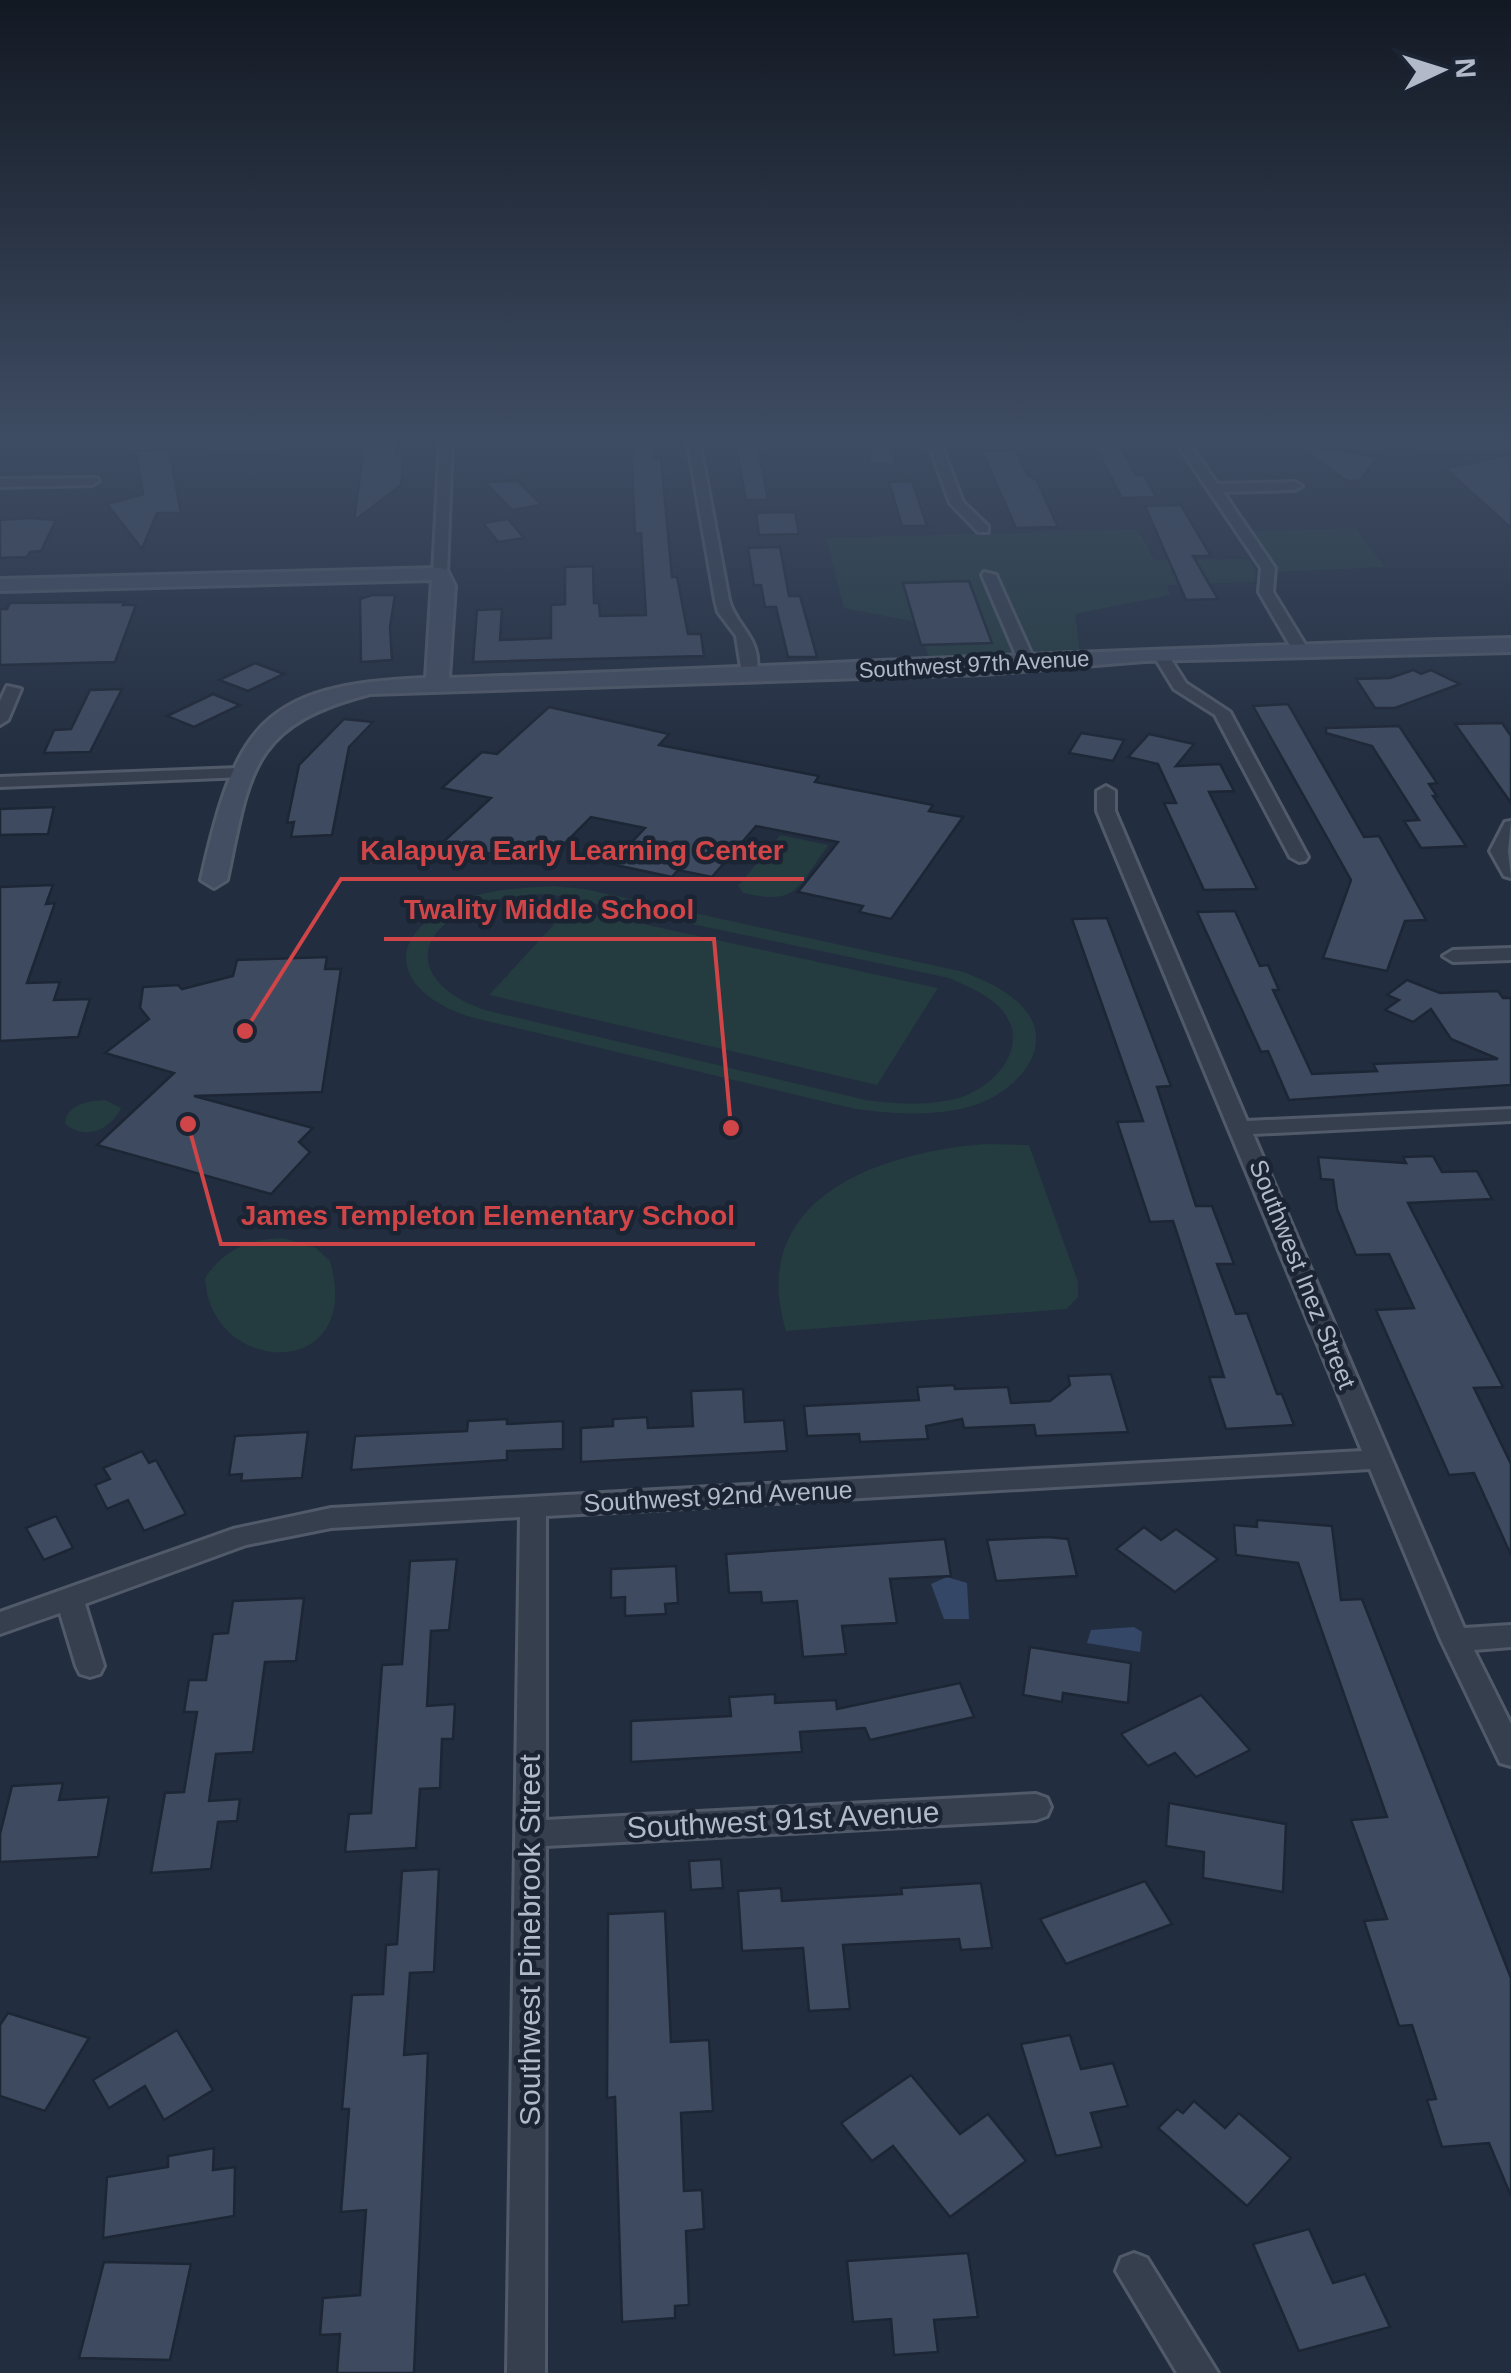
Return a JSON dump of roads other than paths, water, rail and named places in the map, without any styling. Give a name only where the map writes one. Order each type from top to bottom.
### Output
[{"type":"street","points":[[437,682],[444,586],[440,574],[441,550]]},
{"type":"street","points":[[713,550],[725,612],[744,636],[750,674]]},
{"type":"street","points":[[1256,550],[1268,568],[1266,592],[1300,650]]},
{"type":"street","points":[[0,585],[440,574]]},
{"type":"street","points":[[988,575],[1028,664]]},
{"type":"street","name":"Southwest 97th Avenue","points":[[238,772],[259,736],[312,704],[370,687],[1028,664],[1160,653],[1511,645]]},
{"type":"street","points":[[1160,653],[1180,686],[1222,712],[1299,857]]},
{"type":"street","points":[[0,720],[14,690]]},
{"type":"street","points":[[0,782],[238,772],[214,880]]},
{"type":"street","name":"Southwest Inez Street","points":[[1106,790],[1106,811],[1456,1640],[1511,1754]]},
{"type":"street","points":[[1511,826],[1499,851],[1511,872]]},
{"type":"street","points":[[1453,956],[1511,954]]},
{"type":"street","points":[[1242,1128],[1511,1115]]},
{"type":"street","name":"Southwest 92nd Avenue","points":[[0,1623],[244,1536],[330,1518],[1379,1459]]},
{"type":"street","name":"Southwest Pinebrook Street","points":[[526,2373],[533,1507]]},
{"type":"street","points":[[70,1600],[90,1666]]},
{"type":"street","points":[[1456,1640],[1511,1636]]},
{"type":"street","name":"Southwest 91st Avenue","points":[[531,1834],[1036,1807]]},
{"type":"street","points":[[1134,2272],[1199,2373]]},
{"type":"water","points":[[947,1577],[967,1583],[969,1619],[944,1619],[931,1584]]},
{"type":"water","points":[[1134,1627],[1142,1632],[1140,1652],[1087,1643],[1091,1630]]},
{"type":"place","name":"Kalapuya Early Learning Center","points":[[245,1031]]},
{"type":"place","name":"James Templeton Elementary School","points":[[188,1124]]},
{"type":"place","name":"Twality Middle School","points":[[731,1128]]}]
